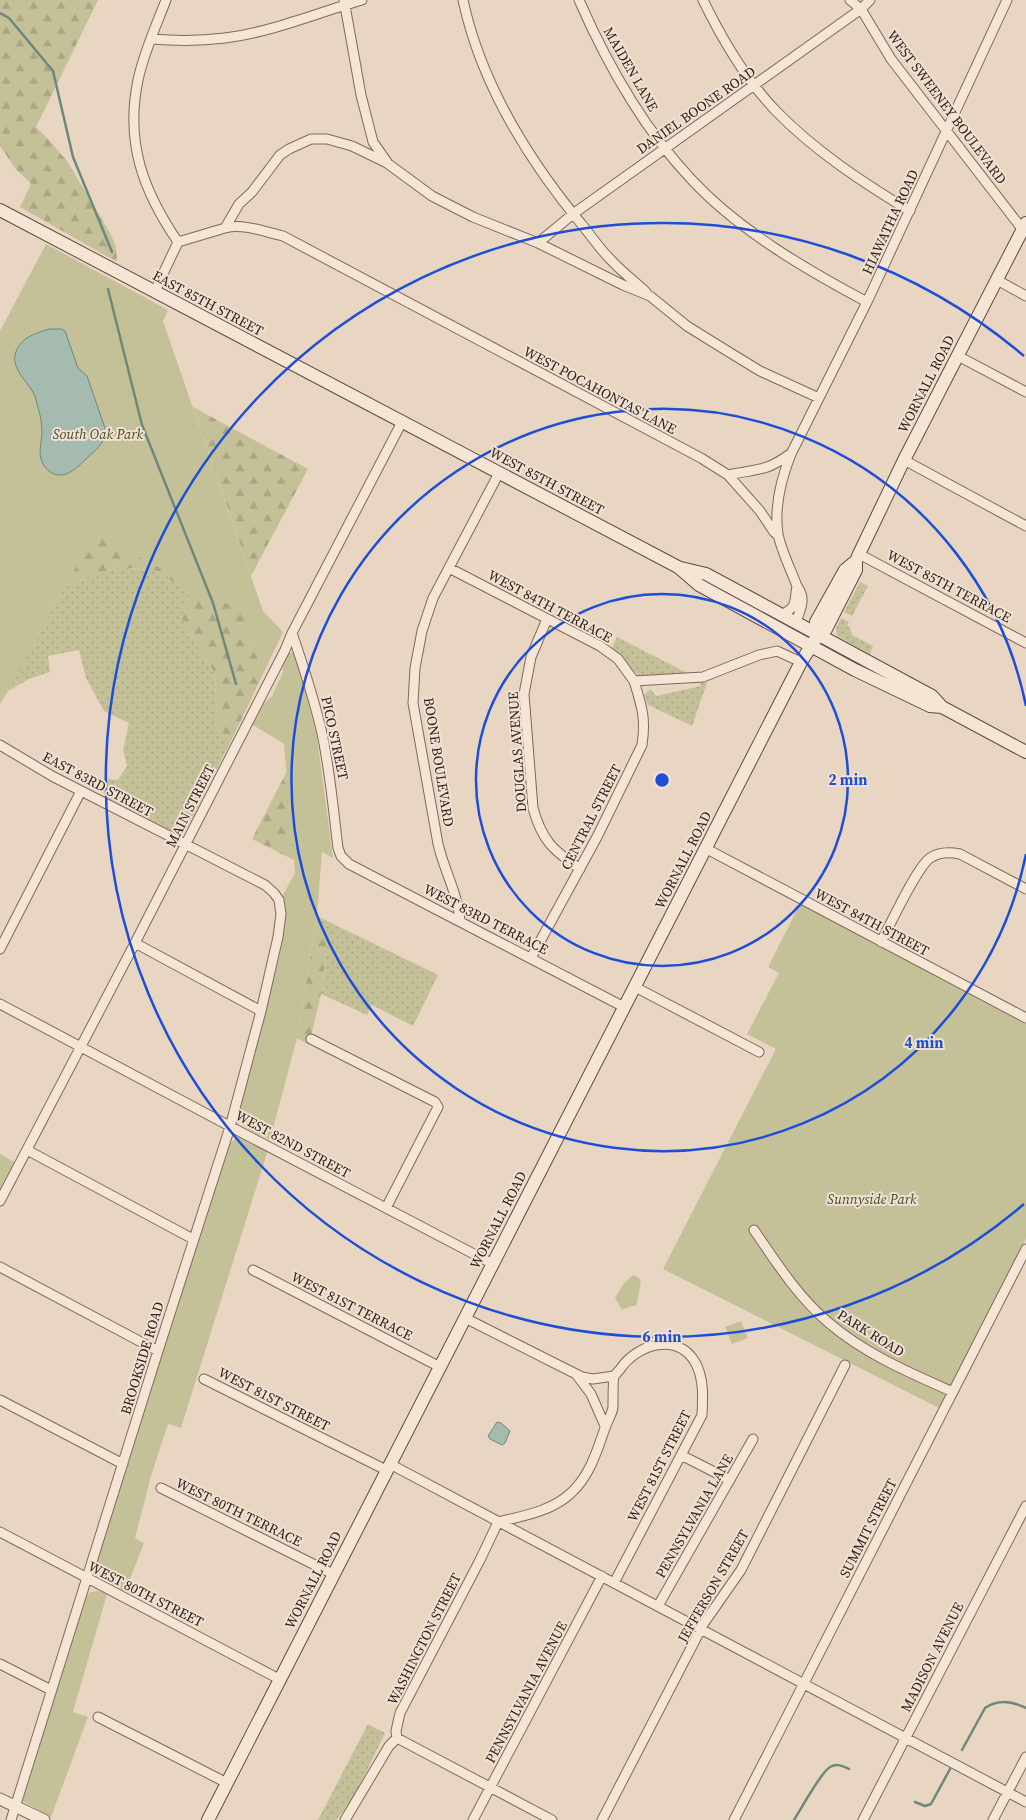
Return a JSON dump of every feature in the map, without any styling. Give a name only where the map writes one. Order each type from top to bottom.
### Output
[{"type":"main road","name":"EAST 85TH STREET","points":[[0,210],[402,422]]},
{"type":"main road","name":"WORNALL ROAD","points":[[208,1820],[705,848],[814,640],[816,622],[844,570],[858,557],[904,460],[1024,226]]},
{"type":"main road","name":"WEST 85TH STREET","points":[[402,422],[678,568],[699,584],[932,696],[942,707],[1026,752]]},
{"type":"main road","name":"WEST 85TH STREET","points":[[678,568],[706,574],[796,623],[814,640]]},
{"type":"street","points":[[155,291],[178,242],[161,217],[147,189],[139,160],[135,134],[135,107],[138,80],[144,57],[166,0]]},
{"type":"street","points":[[152,39],[225,38],[276,26],[344,3],[362,0]]},
{"type":"street","points":[[463,0],[472,34],[504,109],[541,172],[610,259],[650,296],[687,326],[760,371],[819,398]]},
{"type":"street","name":"MAIDEN LANE","points":[[579,0],[589,23],[629,98],[664,148],[692,181],[718,205],[755,234],[814,274],[867,302]]},
{"type":"street","points":[[703,0],[730,48],[755,85],[776,111],[823,153],[865,184],[910,212]]},
{"type":"street","name":"WEST SWEENEY BOULEVARD","points":[[850,0],[859,4],[890,59],[1024,226]]},
{"type":"street","name":"DANIEL BOONE ROAD","points":[[538,243],[573,214],[755,85],[859,4],[870,0]]},
{"type":"street","name":"HIAWATHA ROAD","points":[[796,623],[803,599],[802,593],[797,586],[778,535],[777,506],[783,475],[791,454],[910,212],[1007,0]]},
{"type":"street","points":[[344,3],[373,142],[387,163]]},
{"type":"street","points":[[225,228],[239,204],[252,192],[280,156],[289,149],[310,139],[327,139],[352,146],[387,163],[432,196],[473,217],[538,243],[623,285],[650,296]]},
{"type":"street","name":"WEST POCAHONTAS LANE","points":[[178,242],[233,226],[283,236],[700,458],[728,475],[760,511],[778,535]]},
{"type":"street","points":[[997,280],[1026,296]]},
{"type":"street","points":[[958,356],[1026,392]]},
{"type":"street","name":"MAIN STREET","points":[[0,1201],[135,943],[292,633],[402,422]]},
{"type":"street","points":[[728,475],[759,470],[776,464],[791,454]]},
{"type":"street","points":[[904,460],[1026,526]]},
{"type":"street","name":"BOONE BOULEVARD","points":[[460,921],[457,900],[443,866],[438,844],[414,702],[415,668],[422,631],[433,598],[499,473]]},
{"type":"street","name":"WEST 85TH TERRACE","points":[[858,557],[1026,643]]},
{"type":"street","name":"WEST 84TH TERRACE","points":[[449,568],[600,646],[618,659],[634,682]]},
{"type":"street","points":[[781,615],[789,612],[796,603],[797,586]]},
{"type":"street","name":"DOUGLAS AVENUE","points":[[547,619],[531,657],[524,694],[533,808],[538,826],[546,840],[556,851],[580,869]]},
{"type":"street","name":"PICO STREET","points":[[292,633],[308,680],[321,730],[331,782],[339,852]]},
{"type":"street","points":[[634,682],[703,677],[759,655],[777,651],[801,662]]},
{"type":"street","name":"CENTRAL STREET","points":[[531,958],[580,869],[642,745],[644,711],[634,682]]},
{"type":"street","name":"EAST 83RD STREET","points":[[0,745],[52,776],[265,885],[279,900]]},
{"type":"street","points":[[0,949],[81,791]]},
{"type":"street","name":"WEST 84TH STREET","points":[[705,848],[1026,1018]]},
{"type":"street","name":"WEST 83RD TERRACE","points":[[339,852],[349,864],[624,1007]]},
{"type":"street","points":[[880,942],[923,865],[929,858],[942,853],[960,854],[1026,889]]},
{"type":"street","name":"BROOKSIDE ROAD","points":[[11,1820],[230,1126],[261,1011],[278,937],[281,914],[279,900]]},
{"type":"street","points":[[135,943],[261,1011]]},
{"type":"street","points":[[635,986],[759,1052]]},
{"type":"street","name":"WEST 82ND STREET","points":[[0,1004],[493,1264]]},
{"type":"street","points":[[311,1039],[436,1102],[438,1106],[386,1208]]},
{"type":"street","points":[[27,1150],[194,1239]]},
{"type":"street","name":"PARK ROAD","points":[[754,1230],[787,1277],[828,1323],[874,1354],[953,1392]]},
{"type":"street","name":"SUMMIT STREET","points":[[734,1820],[1026,1249]]},
{"type":"street","points":[[0,1267],[158,1351]]},
{"type":"street","name":"WEST 81ST TERRACE","points":[[253,1270],[440,1367]]},
{"type":"street","points":[[465,1318],[576,1374],[593,1379],[614,1376],[613,1409],[605,1426],[598,1450],[587,1473],[572,1493],[555,1505],[531,1514],[498,1522]]},
{"type":"street","name":"WEST 81ST STREET","points":[[614,1376],[629,1358],[645,1348],[653,1345],[671,1345],[685,1352],[693,1359],[703,1392],[702,1414],[614,1583]]},
{"type":"street","name":"JEFFERSON STREET","points":[[602,1820],[711,1612],[741,1570],[845,1366]]},
{"type":"street","points":[[576,1374],[591,1394],[605,1426]]},
{"type":"street","name":"WEST 81ST STREET","points":[[204,1379],[498,1522],[1026,1802]]},
{"type":"street","points":[[0,1400],[123,1464]]},
{"type":"street","name":"PENNSYLVANIA LANE","points":[[658,1606],[753,1439]]},
{"type":"street","points":[[681,1455],[730,1480]]},
{"type":"street","name":"WEST 80TH TERRACE","points":[[160,1488],[333,1574]]},
{"type":"street","name":"MADISON AVENUE","points":[[863,1820],[1026,1506]]},
{"type":"street","name":"WASHINGTON STREET","points":[[397,1738],[396,1731],[400,1713],[498,1522]]},
{"type":"street","name":"WEST 80TH STREET","points":[[0,1532],[279,1680]]},
{"type":"street","name":"PENNSYLVANIA AVENUE","points":[[473,1820],[602,1576]]},
{"type":"street","points":[[0,1664],[51,1690]]},
{"type":"street","points":[[98,1717],[227,1783]]},
{"type":"street","points":[[345,1820],[389,1746],[397,1738],[552,1820]]},
{"type":"street","points":[[993,1820],[1026,1757]]},
{"type":"street","points":[[0,1799],[44,1820]]},
{"type":"green space","points":[[0,0],[98,0],[36,127],[67,161],[110,233],[116,246],[117,262],[20,207],[31,184],[15,168],[0,146]]},
{"type":"green space","name":"South Oak Park","points":[[46,244],[168,310],[163,321],[263,611],[283,632],[263,674],[244,613],[95,533],[0,704],[0,331]]},
{"type":"green space","points":[[0,369],[237,588],[263,674],[231,741],[218,733],[214,672],[182,619],[189,593],[159,571],[120,567],[66,585],[8,691],[0,508]]},
{"type":"green space","points":[[193,407],[308,469],[251,576]]},
{"type":"green space","points":[[120,567],[160,571],[189,593],[182,619],[214,672],[218,733],[231,741],[185,832],[177,834],[109,799],[103,792],[106,779],[118,780],[127,766],[123,750],[129,723],[104,711],[86,678],[79,650],[48,656],[50,672],[29,679],[8,691],[0,704],[0,684],[8,690],[66,585]]},
{"type":"green space","points":[[860,582],[868,586],[852,616],[844,612]]},
{"type":"green space","points":[[841,618],[849,622],[847,626],[850,627],[852,635],[873,646],[870,654],[837,636],[836,628]]},
{"type":"green space","points":[[617,637],[687,673],[646,678],[640,677],[611,649]]},
{"type":"green space","points":[[293,652],[296,654],[317,737],[333,858],[322,852],[317,916],[297,1038],[270,1140],[245,1127],[238,1113],[282,943],[285,919],[283,895],[295,873],[284,744],[253,725],[262,705],[272,696],[283,672],[283,664],[289,653]]},
{"type":"green space","points":[[700,679],[707,683],[692,726],[648,705],[644,695],[650,689],[656,696],[701,686]]},
{"type":"green space","points":[[287,771],[294,860],[252,839]]},
{"type":"green space","name":"Sunnyside Park","points":[[800,904],[1026,1024],[1026,1239],[939,1408],[663,1269],[776,1049],[747,1034],[779,973],[768,967]]},
{"type":"green space","points":[[317,916],[438,975],[413,1026],[372,1005],[367,1015],[321,994],[328,940],[316,923]]},
{"type":"green space","points":[[316,923],[328,940],[321,994],[309,1045],[297,1038]]},
{"type":"green space","points":[[238,1136],[268,1150],[181,1428],[168,1424],[151,1476],[135,1538],[144,1543],[125,1592],[103,1580],[97,1574],[96,1566],[229,1145]]},
{"type":"green space","points":[[0,1154],[16,1163],[0,1192]]},
{"type":"green space","points":[[633,1275],[639,1278],[641,1282],[637,1303],[636,1306],[622,1310],[615,1298],[624,1283]]},
{"type":"green space","points":[[741,1321],[748,1338],[732,1344],[725,1327]]},
{"type":"green space","points":[[99,1591],[107,1594],[73,1712],[88,1717],[51,1817],[22,1801],[86,1597],[90,1592]]},
{"type":"green space","points":[[368,1724],[385,1733],[363,1778],[351,1800],[336,1820],[318,1820]]},
{"type":"shaded area","points":[[50,329],[65,331],[78,368],[87,376],[106,431],[101,443],[78,467],[62,475],[56,475],[51,472],[45,467],[41,459],[41,419],[36,399],[18,370],[15,360],[17,349],[24,340]]},
{"type":"shaded area","points":[[497,1422],[510,1431],[505,1443],[502,1445],[488,1436]]},
{"type":"waterway","points":[[0,13],[9,18],[53,71],[73,157],[112,252]]},
{"type":"waterway","points":[[108,289],[142,425],[213,603],[236,684]]},
{"type":"waterway","points":[[962,1750],[985,1708],[1000,1702],[1016,1704],[1026,1708]]},
{"type":"waterway","points":[[794,1820],[826,1770],[835,1765],[849,1769]]},
{"type":"waterway","points":[[915,1802],[925,1806],[931,1804],[950,1769]]}]
